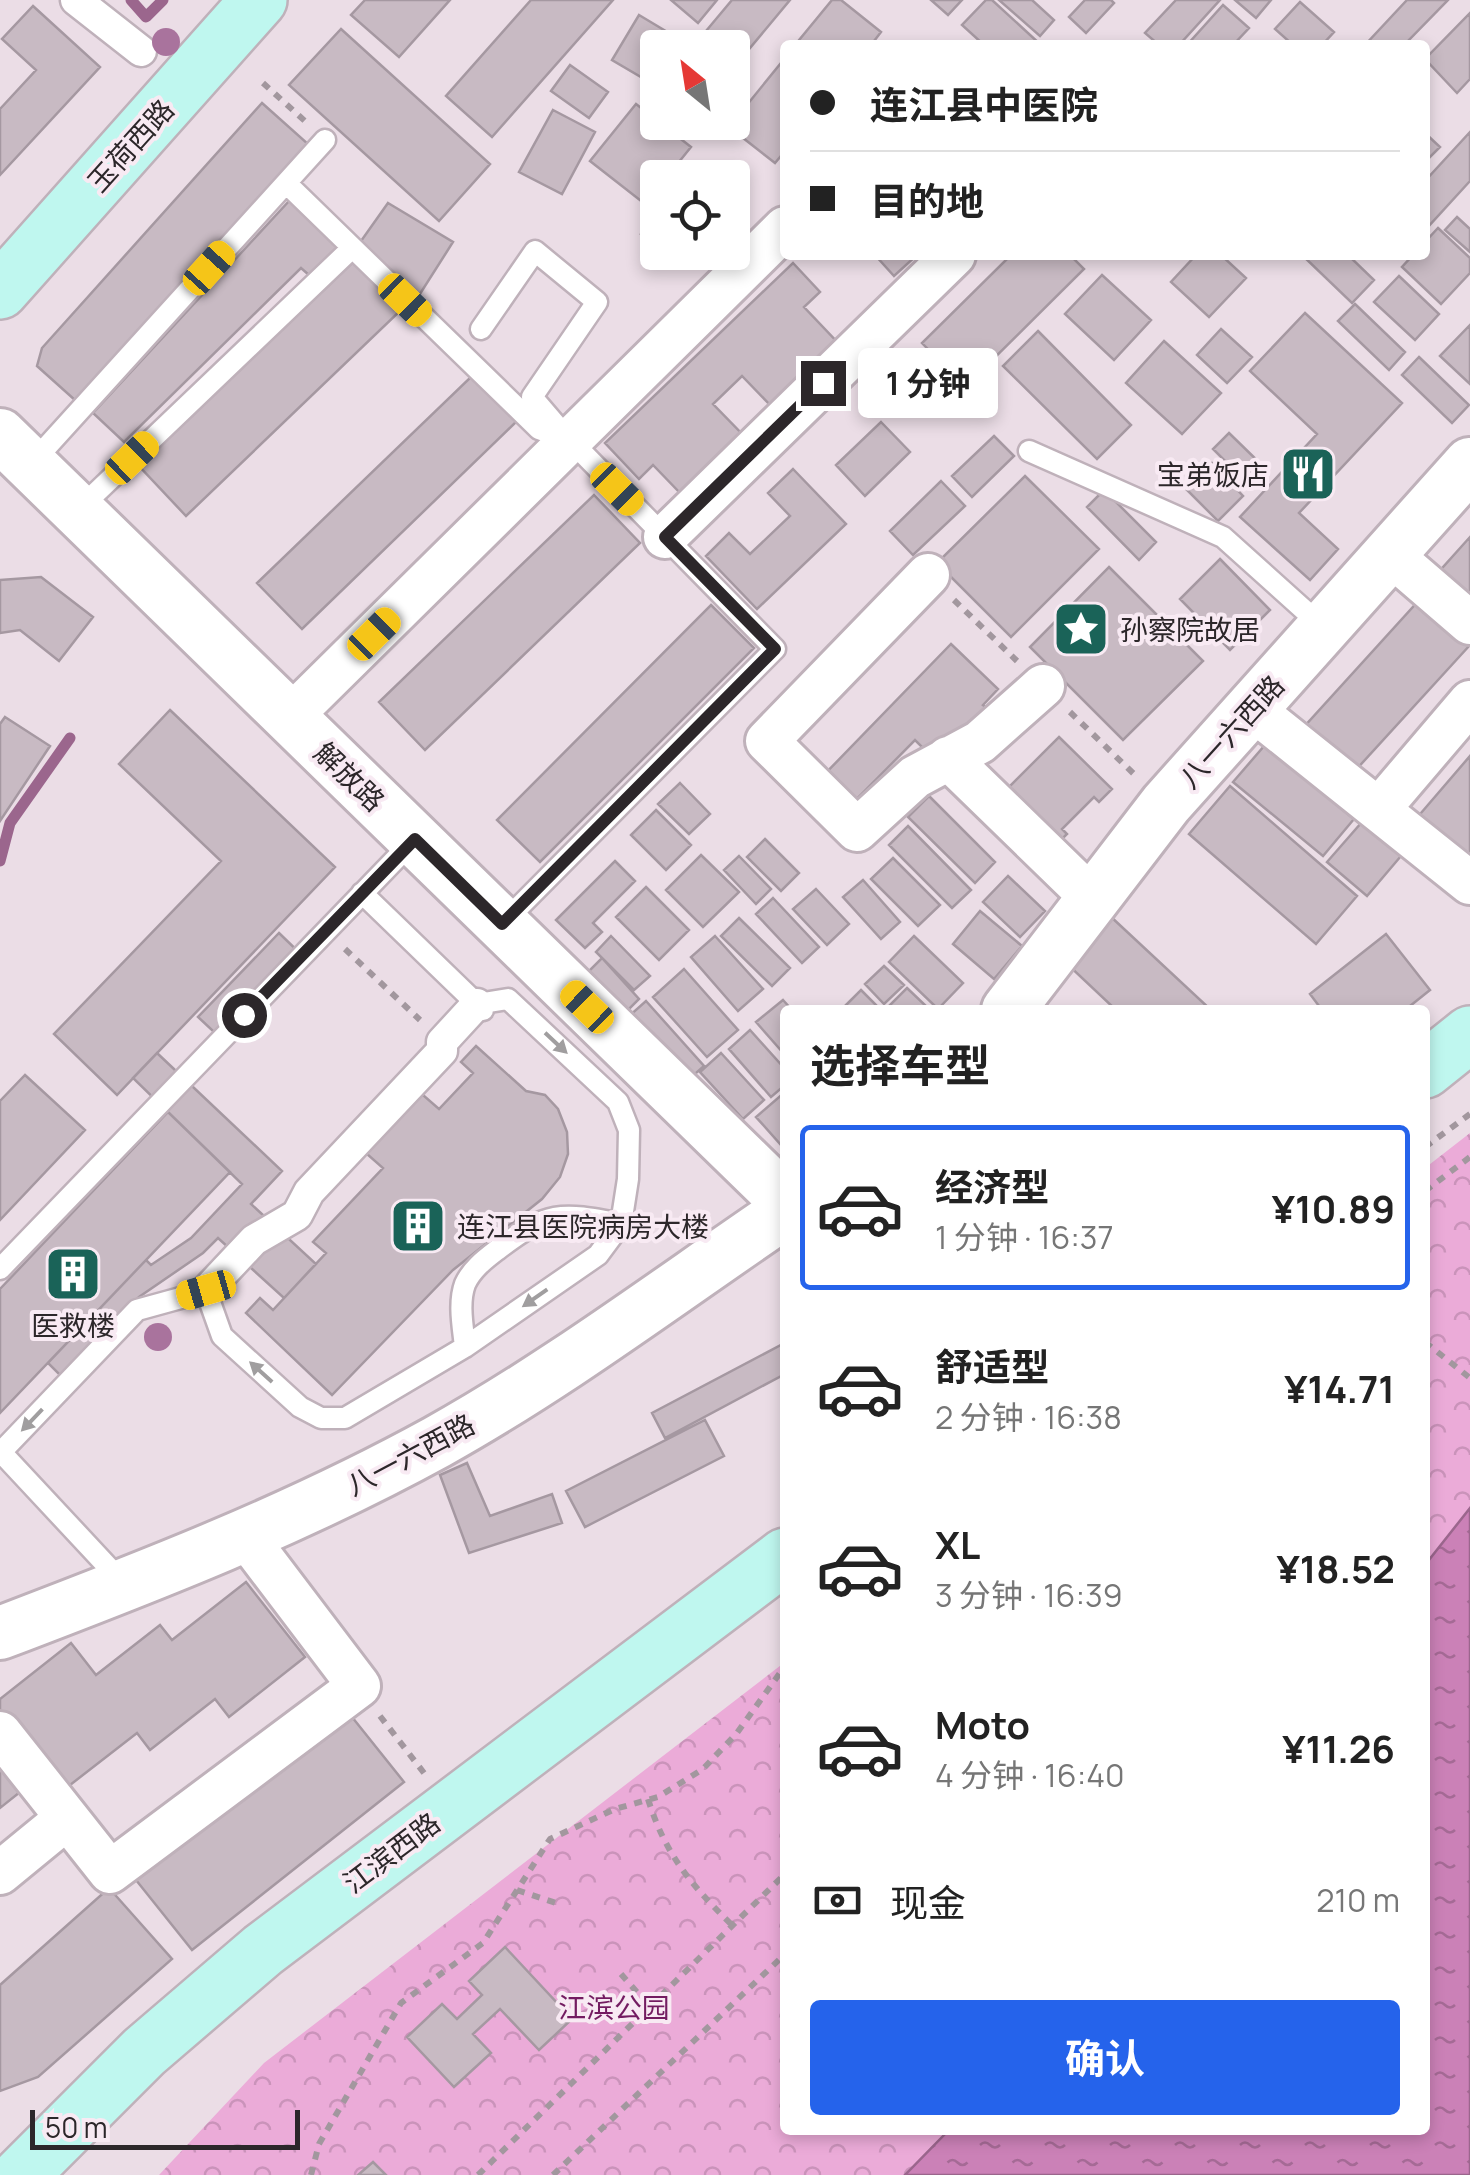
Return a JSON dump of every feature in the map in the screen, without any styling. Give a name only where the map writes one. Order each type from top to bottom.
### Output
[{"type":"main road","name":"玉荷西路","points":[[0,291],[260,0]]},
{"type":"main road","points":[[1430,1066],[1470,1034]]},
{"type":"main road","name":"江滨西路","points":[[21,2175],[144,2052],[263,1950],[780,1560]]},
{"type":"street","points":[[76,0],[141,52]]},
{"type":"street","points":[[290,717],[780,233]]},
{"type":"street","points":[[665,537],[949,260]]},
{"type":"street","name":"解放路","points":[[15,450],[780,1195]]},
{"type":"street","name":"八一六西路","points":[[1012,1005],[1166,804],[1470,464]]},
{"type":"street","points":[[1390,554],[1470,623]]},
{"type":"street","points":[[928,575],[767,740],[857,830],[915,777],[980,742],[1043,686]]},
{"type":"street","points":[[1380,809],[1470,702]]},
{"type":"street","points":[[1251,708],[1470,883]]},
{"type":"street","points":[[948,758],[1093,899]]},
{"type":"street","points":[[206,1290],[254,1240],[296,1216],[309,1192],[442,1051],[442,1042],[481,1008]]},
{"type":"street","name":"八一六西路","points":[[0,1633],[246,1537],[411,1456],[614,1332],[780,1216]]},
{"type":"street","points":[[0,1734],[110,1872],[358,1686],[246,1537]]},
{"type":"street","points":[[0,1873],[67,1818]]},
{"type":"lane","points":[[15,450],[325,140]]},
{"type":"lane","points":[[286,183],[539,429],[570,440]]},
{"type":"lane","points":[[77,510],[352,248]]},
{"type":"lane","points":[[480,329],[535,250],[597,302],[532,397],[775,649],[502,924]]},
{"type":"lane","points":[[1030,451],[1223,537],[1324,627]]},
{"type":"lane","points":[[0,1269],[415,839]]},
{"type":"lane","points":[[126,1586],[0,1452],[137,1310],[206,1290],[222,1336],[300,1407],[321,1418],[344,1418],[464,1347],[598,1255],[621,1224],[628,1179],[629,1130],[618,1102],[508,998],[481,1008],[362,892]]},
{"type":"lane","points":[[464,1347],[461,1306],[465,1284],[477,1265],[532,1223],[553,1216],[621,1224]]},
{"type":"path","points":[[263,83],[325,140]]},
{"type":"path","points":[[326,930],[442,1042]]},
{"type":"path","points":[[1430,1143],[1470,1114]]},
{"type":"path","points":[[1430,1187],[1470,1157]]},
{"type":"path","points":[[1430,1346],[1470,1378]]},
{"type":"path","points":[[311,2175],[319,2144],[401,2003],[483,1943],[550,1839],[616,1809],[658,1796],[703,1769],[736,1733],[780,1673]]},
{"type":"path","points":[[397,1738],[430,1780]]},
{"type":"path","points":[[648,1799],[674,1862],[732,1925]]},
{"type":"path","points":[[478,2175],[780,1879]]},
{"type":"path","points":[[518,1890],[560,1904]]},
{"type":"path","points":[[553,2175],[780,1959]]},
{"type":"path","points":[[620,1974],[650,2006]]},
{"type":"green space","points":[[1470,1133],[1470,1508],[1430,1559],[1430,1164]]},
{"type":"green space","name":"江滨公园","points":[[780,1666],[780,2135],[944,2135],[905,2175],[159,2175],[264,2063]]},
{"type":"water","points":[[1470,1508],[1470,2175],[905,2175],[944,2135],[1430,2135],[1430,1559]]},
{"type":"building","points":[[365,0],[450,0],[399,57],[351,15]]},
{"type":"building","points":[[531,0],[613,0],[492,137],[446,96]]},
{"type":"building","points":[[671,0],[717,0],[698,23]]},
{"type":"building","points":[[732,0],[790,0],[750,48],[750,30],[707,30]]},
{"type":"building","points":[[832,0],[841,0],[881,32],[875,40],[799,40]]},
{"type":"building","points":[[931,0],[962,0],[948,15]]},
{"type":"building","points":[[986,0],[992,0],[1036,40],[978,40],[962,25]]},
{"type":"building","points":[[999,0],[1032,0],[1054,20],[1040,36]]},
{"type":"building","points":[[1085,0],[1114,3],[1086,33],[1069,17]]},
{"type":"building","points":[[1176,0],[1220,0],[1184,40],[1153,40],[1145,33]]},
{"type":"building","points":[[1235,0],[1271,0],[1256,18]]},
{"type":"building","points":[[1407,0],[1448,0],[1409,40],[1370,40]]},
{"type":"building","points":[[1300,2],[1334,32],[1327,40],[1287,40],[1275,29]]},
{"type":"building","points":[[1223,5],[1249,28],[1238,40],[1192,40]]},
{"type":"building","points":[[33,6],[100,67],[0,175],[0,109],[36,70],[2,39]]},
{"type":"building","points":[[1470,13],[1470,79],[1457,93],[1430,64],[1430,54]]},
{"type":"building","points":[[639,15],[664,30],[640,30],[640,76],[612,60]]},
{"type":"building","points":[[341,29],[490,164],[439,221],[289,85]]},
{"type":"building","points":[[780,64],[780,157],[775,163],[746,140],[750,140],[750,101]]},
{"type":"building","points":[[570,65],[608,92],[589,118],[551,91]]},
{"type":"building","points":[[262,103],[308,144],[76,401],[37,366],[42,348]]},
{"type":"building","points":[[636,104],[640,107],[640,140],[682,140],[691,147],[681,160],[640,160],[640,200],[590,161]]},
{"type":"building","points":[[553,110],[595,132],[562,194],[519,172]]},
{"type":"building","points":[[1470,132],[1470,181],[1430,225],[1430,176]]},
{"type":"building","points":[[1430,138],[1440,147],[1430,157]]},
{"type":"building","points":[[290,200],[338,247],[309,275],[301,268],[124,442],[93,413]]},
{"type":"building","points":[[388,203],[453,242],[418,297],[361,241]]},
{"type":"building","points":[[1457,217],[1470,229],[1470,252],[1445,230]]},
{"type":"building","points":[[1438,228],[1470,258],[1470,273],[1441,304],[1402,267],[1408,260],[1430,260],[1430,237]]},
{"type":"building","points":[[880,260],[912,260],[894,276]]},
{"type":"building","points":[[1006,260],[1075,260],[1084,269],[965,387],[922,343]]},
{"type":"building","points":[[1191,260],[1226,260],[1246,278],[1209,317],[1171,282]]},
{"type":"building","points":[[1307,260],[1353,260],[1374,280],[1352,303]]},
{"type":"building","points":[[354,261],[401,310],[186,516],[139,466]]},
{"type":"building","points":[[793,263],[820,292],[804,307],[840,345],[774,409],[742,376],[713,404],[745,437],[683,496],[653,465],[639,479],[605,443]]},
{"type":"building","points":[[1102,275],[1151,320],[1114,360],[1065,314]]},
{"type":"building","points":[[1399,276],[1439,314],[1415,340],[1374,302]]},
{"type":"building","points":[[1355,304],[1405,352],[1389,370],[1338,321]]},
{"type":"building","name":"宝弟饭店","points":[[1305,313],[1402,403],[1299,513],[1338,549],[1310,580],[1240,517],[1317,434],[1250,371]]},
{"type":"building","points":[[1470,325],[1470,384],[1440,356]]},
{"type":"building","points":[[1221,329],[1252,357],[1227,383],[1197,355]]},
{"type":"building","points":[[1038,331],[1131,425],[1097,459],[1003,366]]},
{"type":"building","points":[[1164,341],[1221,393],[1182,434],[1126,383]]},
{"type":"building","points":[[1419,357],[1469,405],[1452,423],[1402,375]]},
{"type":"building","points":[[473,375],[517,421],[302,629],[257,583]]},
{"type":"building","points":[[881,422],[910,452],[865,496],[836,465]]},
{"type":"building","points":[[1229,433],[1266,469],[1249,485],[1213,449]]},
{"type":"building","points":[[994,436],[1014,456],[972,497],[952,476]]},
{"type":"building","points":[[1212,463],[1243,496],[1218,521],[1186,489]]},
{"type":"building","points":[[793,469],[846,524],[757,609],[706,556],[729,533],[750,554],[790,516],[768,493]]},
{"type":"building","points":[[1025,476],[1099,549],[1011,637],[937,563]]},
{"type":"building","points":[[941,481],[965,506],[913,555],[890,531]]},
{"type":"building","points":[[1104,490],[1156,542],[1139,560],[1087,507]]},
{"type":"building","points":[[594,495],[640,543],[425,750],[379,702]]},
{"type":"building","points":[[1470,537],[1470,604],[1436,575]]},
{"type":"building","points":[[1220,559],[1270,610],[1230,650],[1180,599]]},
{"type":"building","points":[[1109,567],[1203,661],[1123,740],[1030,647]]},
{"type":"building","points":[[41,577],[93,617],[59,661],[20,630],[0,633],[0,580]]},
{"type":"building","points":[[1422,597],[1470,639],[1470,645],[1353,773],[1303,728]]},
{"type":"building","points":[[711,605],[754,648],[540,862],[497,820]]},
{"type":"building","points":[[951,644],[998,689],[983,705],[988,709],[964,735],[932,757],[915,740],[849,807],[820,779]]},
{"type":"building","points":[[170,710],[335,867],[117,1095],[54,1034],[221,861],[119,764]]},
{"type":"building","points":[[5,717],[50,746],[0,821],[0,724]]},
{"type":"building","points":[[1059,737],[1112,789],[1099,802],[1094,797],[1062,829],[1067,834],[1054,847],[1001,795]]},
{"type":"building","points":[[1265,745],[1354,819],[1323,856],[1233,782]]},
{"type":"building","points":[[1470,756],[1470,854],[1464,861],[1415,820]]},
{"type":"building","points":[[680,783],[710,814],[689,834],[658,804]]},
{"type":"building","points":[[1230,786],[1357,896],[1316,944],[1189,834]]},
{"type":"building","points":[[929,796],[995,862],[975,883],[908,817]]},
{"type":"building","points":[[656,810],[691,845],[666,870],[631,835]]},
{"type":"building","points":[[1362,822],[1401,856],[1367,896],[1327,862]]},
{"type":"building","points":[[908,826],[971,890],[952,908],[889,845]]},
{"type":"building","points":[[765,839],[799,873],[781,891],[747,857]]},
{"type":"building","points":[[701,855],[739,892],[703,927],[666,890]]},
{"type":"building","points":[[739,856],[771,889],[756,904],[724,870]]},
{"type":"building","points":[[893,858],[940,905],[918,926],[871,879]]},
{"type":"building","points":[[615,861],[635,881],[593,923],[602,932],[585,948],[556,920]]},
{"type":"building","points":[[1008,876],[1045,911],[1020,937],[983,902]]},
{"type":"building","points":[[863,880],[900,922],[881,939],[843,897]]},
{"type":"building","points":[[646,887],[689,930],[659,960],[616,917]]},
{"type":"building","points":[[816,889],[849,924],[827,945],[793,909]]},
{"type":"building","points":[[773,898],[819,947],[802,963],[756,914]]},
{"type":"building","points":[[980,911],[1022,946],[994,979],[953,944]]},
{"type":"building","points":[[1109,915],[1206,1005],[1111,1005],[1065,962]]},
{"type":"building","points":[[739,918],[790,968],[772,986],[721,936]]},
{"type":"building","points":[[279,933],[309,962],[229,1046],[198,1017]]},
{"type":"building","points":[[1386,934],[1430,990],[1411,1005],[1318,1005],[1310,994]]},
{"type":"building","points":[[611,936],[650,976],[634,990],[596,952]]},
{"type":"building","points":[[715,936],[763,989],[738,1011],[691,957]]},
{"type":"building","points":[[914,936],[963,983],[942,1005],[934,1005],[889,962]]},
{"type":"building","points":[[602,958],[639,999],[627,1011],[589,971]]},
{"type":"building","points":[[884,966],[904,985],[884,1004],[865,984]]},
{"type":"building","points":[[684,969],[738,1030],[707,1057],[653,997]]},
{"type":"building","points":[[907,988],[925,1005],[890,1005]]},
{"type":"building","points":[[861,990],[876,1005],[846,1005]]},
{"type":"building","points":[[783,1000],[788,1005],[780,1005],[780,1049],[756,1022]]},
{"type":"building","points":[[646,1001],[704,1066],[687,1081],[628,1017]]},
{"type":"building","points":[[750,1030],[780,1063],[780,1089],[771,1097],[729,1049]]},
{"type":"building","name":"连江县医院病房大楼","points":[[476,1046],[526,1091],[545,1095],[558,1109],[567,1132],[568,1154],[560,1177],[542,1199],[453,1270],[332,1395],[246,1313],[260,1298],[273,1310],[326,1253],[313,1242],[383,1168],[367,1154],[376,1137],[406,1105],[423,1095],[439,1109],[473,1073],[461,1062]]},
{"type":"building","points":[[157,1053],[282,1171],[251,1204],[316,1264],[284,1298],[218,1238],[203,1253],[139,1297],[62,1377],[48,1363],[146,1260],[151,1265],[191,1238],[242,1184],[133,1078]]},
{"type":"building","points":[[721,1053],[764,1100],[743,1119],[700,1072]]},
{"type":"building","points":[[25,1075],[85,1130],[0,1220],[0,1101]]},
{"type":"building","points":[[780,1096],[780,1144],[756,1117]]},
{"type":"building","name":"医救楼","points":[[168,1112],[230,1172],[0,1413],[0,1289]]},
{"type":"building","points":[[780,1346],[780,1377],[665,1438],[652,1413]]},
{"type":"building","points":[[705,1420],[724,1456],[585,1527],[566,1491]]},
{"type":"building","points":[[467,1463],[490,1516],[552,1494],[562,1523],[469,1553],[440,1475]]},
{"type":"building","points":[[246,1582],[305,1657],[229,1717],[215,1699],[150,1750],[137,1733],[61,1792],[0,1715],[0,1699],[71,1643],[96,1675],[160,1625],[172,1640]]},
{"type":"building","points":[[348,1712],[404,1782],[192,1950],[136,1880]]},
{"type":"building","points":[[0,1758],[25,1788],[0,1808]]},
{"type":"building","points":[[109,1888],[172,1959],[38,2077],[0,2091],[0,1985]]},
{"type":"building","points":[[505,1947],[572,2019],[539,2050],[500,2009],[473,2034],[491,2053],[454,2087],[407,2037],[442,2004],[457,2019],[482,1995],[469,1981]]},
{"type":"building","points":[[373,2162],[386,2175],[358,2175]]},
{"type":"waterway","points":[[131,0],[146,17],[163,0]]},
{"type":"waterway","points":[[0,861],[10,823],[70,738]]},
{"type":"place","name":"宝弟饭店","points":[[1308,474]]},
{"type":"place","name":"孙察院故居","points":[[1081,629]]},
{"type":"place","name":"连江县医院病房大楼","points":[[418,1226]]},
{"type":"place","name":"医救楼","points":[[73,1274]]},
{"type":"route","points":[[244,1015],[415,839],[502,924],[775,649],[665,537],[823,383]]}]
